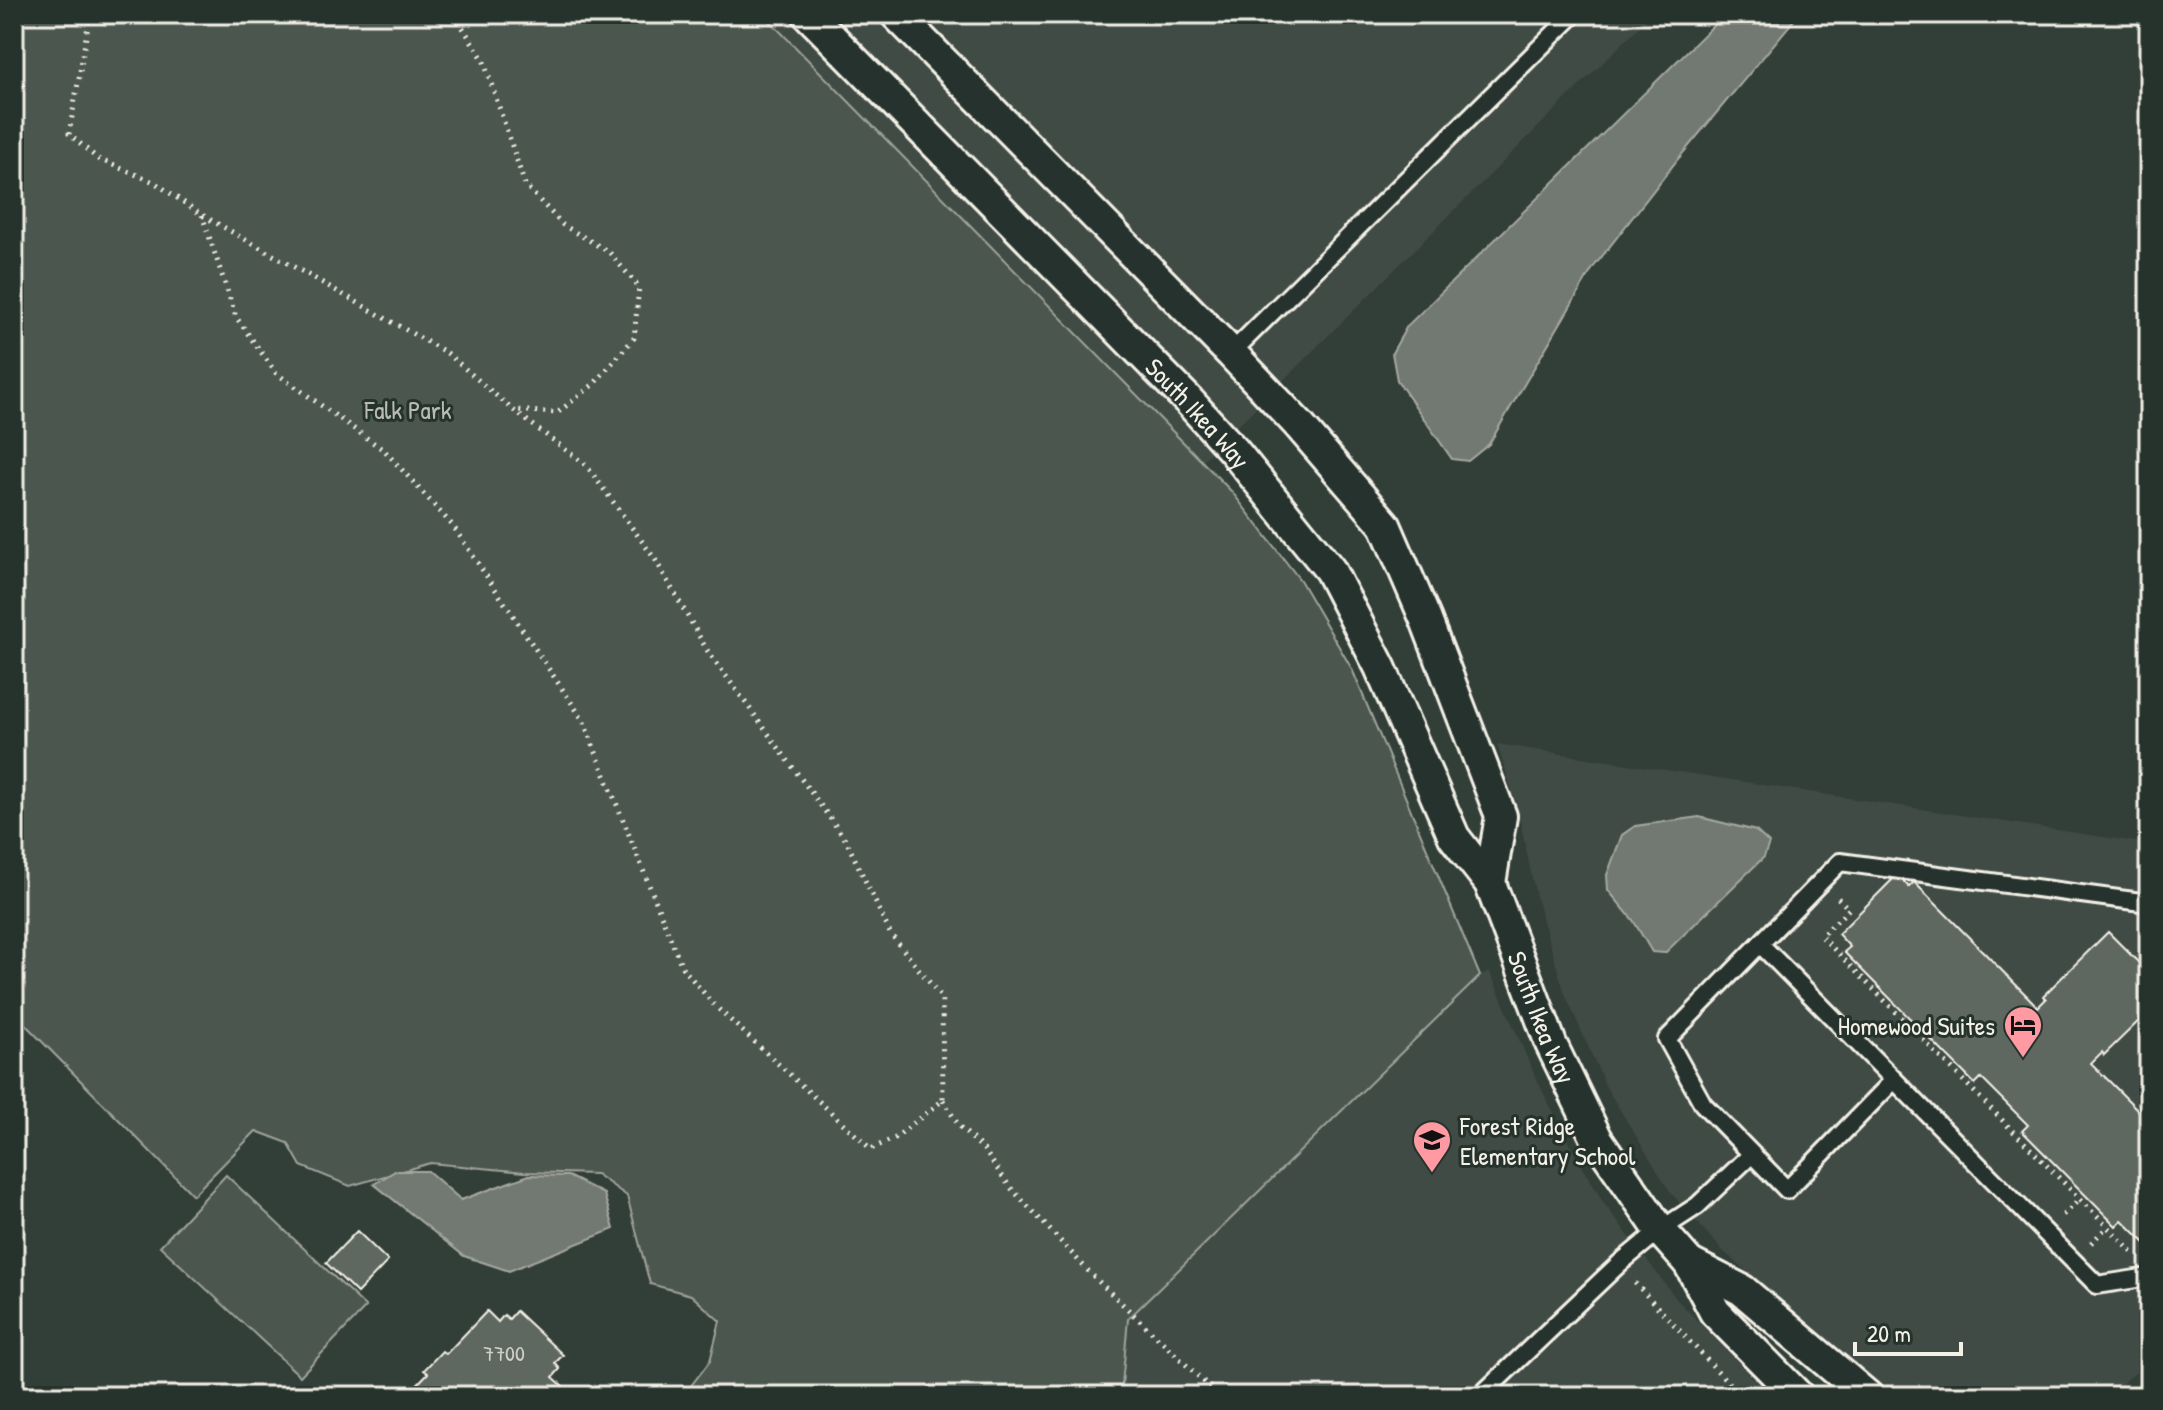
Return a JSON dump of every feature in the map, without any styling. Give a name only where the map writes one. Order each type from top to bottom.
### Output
[{"type":"street","name":"South Ikea Way","points":[[808,14],[1187,399],[1234,451],[1330,570],[1380,667],[1454,837],[1490,883],[1551,1044],[1597,1139],[1660,1230],[1689,1263],[1715,1312],[1798,1396]]},
{"type":"street","points":[[896,14],[1231,353],[1298,424],[1385,525],[1426,620],[1501,816],[1490,883]]},
{"type":"street","name":"South Ikea Way","points":[[1689,1263],[1742,1290],[1867,1396]]},
{"type":"lane","points":[[1231,353],[1574,14]]},
{"type":"lane","points":[[1894,1080],[1787,1190],[1703,1104],[1667,1039],[1840,862],[2149,903]]},
{"type":"lane","points":[[1760,944],[2097,1285],[2146,1270]]},
{"type":"lane","points":[[1480,1396],[1620,1263],[1660,1230],[1697,1206],[1751,1155]]},
{"type":"path","points":[[90,14],[69,134],[98,159],[154,182],[202,215],[447,353],[513,410],[586,465],[655,559],[707,650],[846,840],[890,933],[942,998],[943,1100],[959,1126],[984,1150],[1010,1187],[1093,1276],[1219,1396]]},
{"type":"path","points":[[454,14],[483,59],[525,185],[563,225],[609,252],[639,287],[634,338],[594,384],[557,413],[513,410]]},
{"type":"path","points":[[202,215],[236,317],[276,373],[385,451],[453,526],[583,720],[682,967],[690,977],[714,1005],[871,1149],[895,1138],[943,1100]]},
{"type":"path","points":[[1822,881],[1849,909],[1821,936],[2146,1270]]},
{"type":"path","points":[[1620,1263],[1643,1295],[1741,1396]]},
{"type":"shaded area","points":[[763,14],[1652,14],[1201,462]]},
{"type":"shaded area","points":[[1725,14],[1799,14],[1678,159],[1593,268],[1489,444],[1468,461],[1452,459],[1397,380],[1392,353],[1407,326]]},
{"type":"shaded area","points":[[1497,744],[2149,844],[2149,1364],[2127,1379],[2111,1396],[1891,1396],[1723,1251],[1671,1193],[1606,1087],[1565,994],[1537,901],[1517,807]]},
{"type":"shaded area","points":[[1699,817],[1756,831],[1769,843],[1764,857],[1665,953],[1652,952],[1633,920],[1608,890],[1607,875],[1622,835],[1635,826]]},
{"type":"shaded area","name":"Forest Ridge Elementary School","points":[[1490,972],[1535,1076],[1603,1202],[1678,1301],[1771,1396],[1121,1396],[1127,1319],[1480,976]]},
{"type":"shaded area","points":[[395,1171],[428,1171],[461,1200],[529,1175],[568,1176],[604,1194],[614,1229],[509,1271],[464,1256],[374,1184]]},
{"type":"green space","name":"Falk Park","points":[[14,14],[763,14],[1232,492],[1300,580],[1352,669],[1480,976],[1128,1319],[1121,1396],[683,1396],[710,1361],[720,1321],[691,1295],[650,1284],[627,1196],[596,1174],[524,1172],[430,1163],[350,1186],[301,1166],[288,1143],[256,1131],[193,1195],[14,1013]]},
{"type":"green space","points":[[226,1175],[366,1307],[300,1376],[160,1246]]},
{"type":"building","name":"Homewood Suites","points":[[1897,875],[1909,887],[1914,882],[2038,1007],[2046,999],[2043,996],[2108,932],[2149,973],[2149,1011],[2104,1055],[2102,1052],[2091,1063],[2149,1121],[2149,1247],[2122,1220],[2116,1226],[2022,1131],[2028,1125],[1981,1078],[1975,1084],[1844,952],[1850,947],[1838,934]]},
{"type":"building","points":[[357,1231],[388,1261],[357,1293],[326,1263]]},
{"type":"building","points":[[487,1311],[498,1322],[504,1315],[509,1319],[516,1311],[563,1355],[555,1363],[560,1369],[553,1377],[564,1387],[556,1396],[406,1396],[428,1373],[424,1370],[442,1351],[446,1354]]},
{"type":"place","name":"Homewood Suites","points":[[2023,1059]]},
{"type":"place","name":"Forest Ridge Elementary School","points":[[1432,1174]]}]
